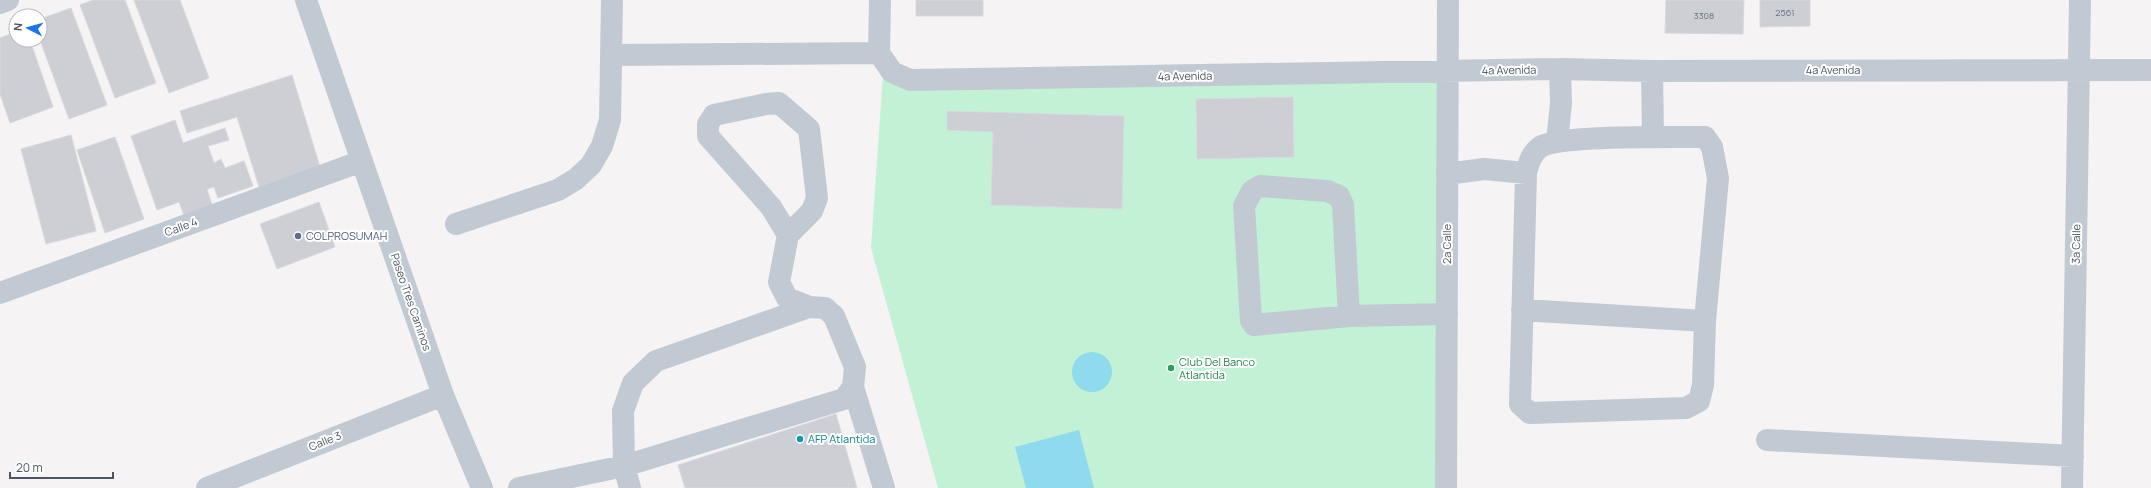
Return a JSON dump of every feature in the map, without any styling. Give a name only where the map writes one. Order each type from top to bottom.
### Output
[{"type":"street","points":[[0,3],[8,0]]},
{"type":"street","name":"Paseo Tres Caminos","points":[[306,0],[444,395],[482,488]]},
{"type":"street","points":[[456,224],[558,190],[576,179],[591,165],[602,146],[610,120],[612,0]]},
{"type":"street","points":[[612,54],[879,53],[880,0]]},
{"type":"street","name":"2a Calle","points":[[1446,488],[1448,0]]},
{"type":"street","name":"3a Calle","points":[[2072,488],[2080,0]]},
{"type":"street","name":"4a Avenida","points":[[879,53],[892,72],[910,80],[1560,69],[2151,70]]},
{"type":"street","points":[[1556,142],[1561,103],[1560,69]]},
{"type":"street","points":[[1652,70],[1653,137]]},
{"type":"street","points":[[788,235],[771,207],[708,136],[708,124],[714,115],[766,104],[779,103],[809,129],[817,198],[812,212],[788,235],[780,282],[787,298],[809,307],[825,308],[834,316],[855,367],[853,387],[884,488]]},
{"type":"street","points":[[1653,137],[1705,137],[1712,147],[1718,178],[1705,322],[1703,385],[1699,401],[1686,408],[1530,413],[1520,404],[1526,173],[1531,156],[1541,147],[1556,142],[1653,137]]},
{"type":"street","name":"Calle 4","points":[[0,293],[362,161]]},
{"type":"street","points":[[1447,174],[1484,169],[1526,173]]},
{"type":"street","points":[[1349,316],[1343,205],[1339,196],[1328,191],[1260,186],[1252,191],[1244,206],[1251,321],[1254,325],[1264,326],[1349,316],[1447,314]]},
{"type":"street","points":[[630,488],[624,466],[623,411],[633,383],[656,361],[809,307]]},
{"type":"street","points":[[1522,310],[1705,322]]},
{"type":"street","points":[[519,488],[624,466],[844,399],[853,387]]},
{"type":"street","name":"Calle 3","points":[[207,488],[444,395]]},
{"type":"street","points":[[1767,440],[2073,456]]},
{"type":"green space","name":"Club Del Banco Atlantida","points":[[884,59],[911,70],[1437,71],[1437,488],[938,488],[871,248]]},
{"type":"water","points":[[1096,352],[1103,355],[1109,361],[1112,372],[1111,380],[1103,389],[1096,392],[1088,392],[1081,389],[1073,380],[1072,368],[1075,361],[1084,353]]},
{"type":"water","points":[[1079,430],[1094,488],[1026,488],[1015,447]]},
{"type":"building","points":[[93,0],[125,0],[156,83],[115,98],[80,5]]},
{"type":"building","points":[[134,0],[180,0],[209,78],[169,93]]},
{"type":"building","points":[[916,0],[983,0],[983,16],[916,16]]},
{"type":"building","points":[[1666,0],[1744,0],[1743,34],[1665,33]]},
{"type":"building","points":[[1760,0],[1810,0],[1810,26],[1760,27]]},
{"type":"building","points":[[71,8],[107,105],[69,119],[43,48],[48,48],[48,16]]},
{"type":"building","points":[[8,35],[8,48],[33,48],[53,107],[10,123],[0,94],[0,38]]},
{"type":"building","points":[[292,75],[320,167],[259,187],[237,117],[187,133],[180,111]]},
{"type":"building","points":[[1293,97],[1294,157],[1197,159],[1196,99]]},
{"type":"building","points":[[947,111],[1124,116],[1122,209],[991,205],[993,132],[947,130]]},
{"type":"building","points":[[175,120],[183,143],[225,128],[229,140],[208,146],[214,163],[221,159],[225,168],[244,161],[253,186],[218,198],[214,187],[207,189],[213,208],[185,218],[179,202],[157,210],[131,136]]},
{"type":"building","points":[[71,135],[96,231],[46,244],[21,149]]},
{"type":"building","points":[[115,137],[144,219],[105,233],[77,150]]},
{"type":"building","name":"COLPROSUMAH","points":[[319,202],[335,247],[277,269],[260,224]]},
{"type":"building","name":"AFP Atlantida","points":[[836,414],[857,488],[685,488],[678,465]]},
{"type":"place","name":"COLPROSUMAH","points":[[298,236]]},
{"type":"place","name":"Club Del Banco Atlantida","points":[[1171,368]]},
{"type":"place","name":"AFP Atlantida","points":[[800,439]]}]
